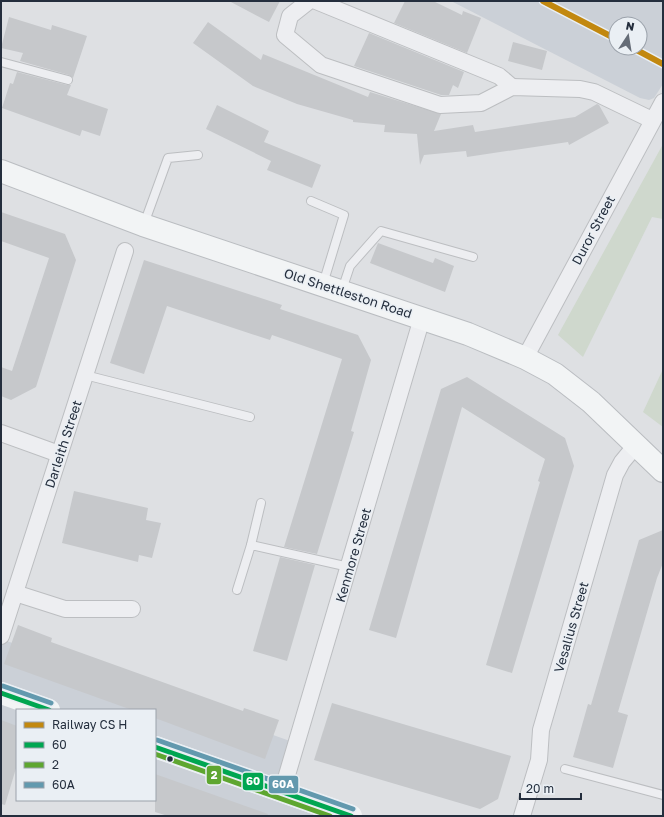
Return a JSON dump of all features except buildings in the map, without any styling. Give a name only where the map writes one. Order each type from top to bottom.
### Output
[{"type":"main road","name":"Old Shettleston Road","points":[[1,171],[143,225],[468,334],[525,358],[572,386],[610,418],[663,471]]},
{"type":"main road","points":[[1,693],[46,709]]},
{"type":"main road","points":[[156,747],[351,816]]},
{"type":"street","points":[[308,1],[290,16],[285,35],[321,65],[440,105],[480,103],[512,87],[580,89],[594,92],[652,120]]},
{"type":"street","points":[[316,1],[499,76],[512,87]]},
{"type":"street","name":"Duror Street","points":[[525,358],[663,102]]},
{"type":"street","name":"Darleith Street","points":[[1,636],[125,251]]},
{"type":"street","name":"Kenmore Street","points":[[282,792],[422,318]]},
{"type":"street","points":[[1,433],[59,454]]},
{"type":"street","name":"Vesalius Street","points":[[522,816],[539,760],[541,730],[615,475],[622,462],[636,445]]},
{"type":"street","points":[[15,593],[65,609],[132,609]]},
{"type":"lane","points":[[1,62],[68,80]]},
{"type":"lane","points":[[143,225],[168,158],[198,155]]},
{"type":"lane","points":[[311,201],[344,215],[332,288]]},
{"type":"lane","points":[[332,288],[381,230],[473,257]]},
{"type":"lane","points":[[85,375],[250,417]]},
{"type":"lane","points":[[237,590],[251,545],[261,503]]},
{"type":"lane","points":[[251,545],[349,567]]},
{"type":"lane","points":[[565,769],[663,795]]},
{"type":"shaded area","points":[[451,1],[663,1],[663,84],[654,98],[649,100],[640,98]]},
{"type":"shaded area","points":[[663,144],[663,219],[652,217],[583,357],[558,335]]},
{"type":"shaded area","points":[[663,369],[663,427],[643,412]]},
{"type":"shaded area","points":[[1,639],[290,741],[275,796],[340,816],[206,816],[156,799],[156,709],[16,709],[16,752],[1,747]]},
{"type":"transit line","points":[[543,1],[608,35]]},
{"type":"transit line","points":[[648,56],[663,64]]},
{"type":"transit line","name":"60A","points":[[3,686],[51,703]]},
{"type":"transit line","name":"60","points":[[1,693],[46,709]]},
{"type":"transit line","name":"60A","points":[[157,740],[353,809]]},
{"type":"transit line","name":"60","points":[[156,747],[351,816]]},
{"type":"transit line","name":"2","points":[[156,754],[330,816]]}]
